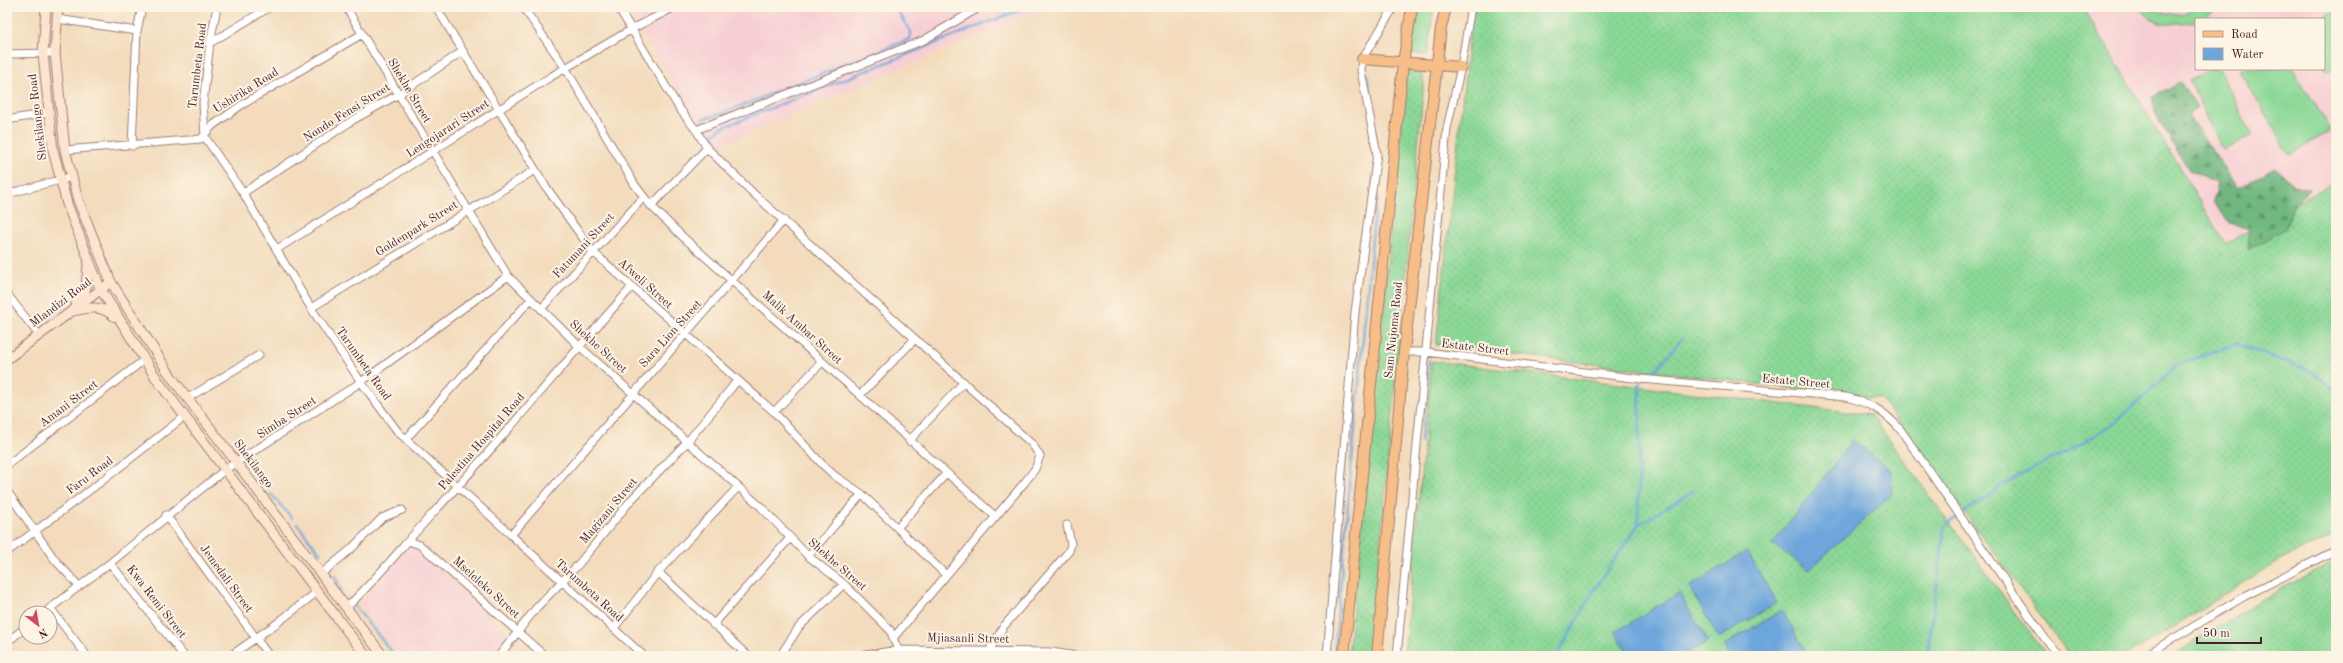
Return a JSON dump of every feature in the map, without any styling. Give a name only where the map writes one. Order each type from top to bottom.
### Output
[{"type":"main road","name":"Shekilango Road","points":[[46,7],[43,54],[53,150],[60,180],[100,288]]},
{"type":"main road","name":"Shekilango Road","points":[[58,7],[55,53],[65,150],[71,178],[98,253],[112,282]]},
{"type":"main road","name":"Sam Nujoma Road","points":[[1344,656],[1403,62],[1412,7]]},
{"type":"main road","name":"Sam Nujoma Road","points":[[1377,656],[1404,352],[1437,64],[1446,7]]},
{"type":"main road","points":[[1362,59],[1461,66]]},
{"type":"main road","points":[[71,311],[86,289],[88,258]]},
{"type":"main road","name":"Mlandizi Road","points":[[7,359],[100,288],[112,282]]},
{"type":"main road","name":"Shekilango","points":[[112,282],[154,351],[382,656]]},
{"type":"main road","name":"Shekilango","points":[[100,288],[144,360],[366,656]]},
{"type":"main road","points":[[71,311],[92,307],[103,309],[118,319]]},
{"type":"street","points":[[132,146],[137,31],[142,7]]},
{"type":"street","name":"Tarumbeta Road","points":[[217,7],[210,43],[203,103],[205,137],[243,193],[311,308],[360,382],[398,432],[512,534],[562,582],[644,656]]},
{"type":"street","points":[[210,43],[270,7]]},
{"type":"street","name":"Afweli Street","points":[[437,7],[463,52],[500,109],[535,170],[563,213],[592,252],[774,412],[822,464],[835,476],[862,494],[946,575]]},
{"type":"street","name":"Malik Ambar Street","points":[[523,7],[566,69],[650,206],[995,516]]},
{"type":"street","points":[[618,7],[679,108],[696,130],[707,148],[784,220],[1032,444],[1040,456],[1034,470],[894,638]]},
{"type":"street","points":[[696,130],[924,40],[980,7]]},
{"type":"street","points":[[1327,656],[1355,312],[1377,154],[1361,71],[1362,59],[1394,7]]},
{"type":"street","points":[[1397,656],[1447,128],[1461,66],[1471,7]]},
{"type":"street","name":"Shekhe Street","points":[[348,8],[432,152],[469,210],[508,276],[579,346],[760,506],[808,556],[844,584],[875,614],[894,638],[898,650]]},
{"type":"street","name":"Lengojarari Street","points":[[277,249],[500,109],[632,29],[671,9]]},
{"type":"street","points":[[57,19],[137,31]]},
{"type":"street","name":"Ushirika Road","points":[[205,137],[212,126],[240,106],[362,34]]},
{"type":"street","name":"Nondo Fensi Street","points":[[243,193],[353,120],[399,94],[463,52]]},
{"type":"street","points":[[7,54],[55,53]]},
{"type":"street","points":[[7,120],[48,113]]},
{"type":"street","points":[[65,150],[132,146],[196,140],[205,137]]},
{"type":"street","points":[[650,206],[707,148]]},
{"type":"street","name":"Goldenpark Street","points":[[311,308],[535,170]]},
{"type":"street","points":[[7,194],[71,178]]},
{"type":"street","name":"Fatumani Street","points":[[541,309],[644,197]]},
{"type":"street","name":"Sara Lion Street","points":[[512,534],[633,393],[686,335],[784,220]]},
{"type":"street","name":"Simba Street","points":[[54,605],[110,563],[166,515],[226,469],[360,382],[508,276]]},
{"type":"street","name":"Palestina Hospital Road","points":[[346,608],[366,590],[409,541],[459,488],[579,346],[632,287]]},
{"type":"street","points":[[7,294],[39,335]]},
{"type":"street","points":[[406,439],[531,299]]},
{"type":"street","points":[[860,395],[915,338]]},
{"type":"street","name":"Estate Street","points":[[1404,352],[1426,352],[1641,378],[1846,397],[1868,402],[1886,413],[1900,429],[2042,634],[2060,656]]},
{"type":"street","points":[[188,398],[259,355]]},
{"type":"street","name":"Amani Street","points":[[7,465],[144,360]]},
{"type":"street","points":[[774,412],[822,362]]},
{"type":"street","name":"Magizani Street","points":[[499,656],[517,631],[562,582],[632,499],[688,441],[737,381]]},
{"type":"street","points":[[910,440],[964,382]]},
{"type":"street","name":"Faru Road","points":[[7,552],[185,416]]},
{"type":"street","points":[[897,528],[947,473]]},
{"type":"street","points":[[614,628],[658,572],[738,487]]},
{"type":"street","points":[[7,490],[55,560],[78,586]]},
{"type":"street","points":[[808,556],[862,494]]},
{"type":"street","points":[[321,574],[350,550],[382,518],[402,510]]},
{"type":"street","name":"Jemedali Street","points":[[166,515],[269,656]]},
{"type":"street","points":[[989,651],[1004,626],[1069,551],[1071,544],[1067,525]]},
{"type":"street","points":[[713,625],[790,538]]},
{"type":"street","name":"Mseleleko Street","points":[[409,541],[420,545],[545,656]]},
{"type":"street","points":[[2144,656],[2245,596],[2336,550]]},
{"type":"street","name":"Kwa Remi Street","points":[[110,563],[184,656]]},
{"type":"street","points":[[658,572],[713,625],[748,656]]},
{"type":"street","points":[[780,656],[799,627],[844,584]]},
{"type":"street","points":[[230,656],[317,592]]},
{"type":"street","points":[[58,618],[87,656]]},
{"type":"street","points":[[7,642],[18,633]]},
{"type":"street","name":"Mjiasanli Street","points":[[860,656],[898,650],[1051,652],[1077,656]]},
{"type":"shaded area","points":[[625,7],[1045,7],[712,149],[694,115]]},
{"type":"shaded area","points":[[2083,7],[2336,7],[2336,181],[2225,245]]},
{"type":"shaded area","points":[[412,545],[419,549],[507,633],[494,656],[399,656],[359,603]]},
{"type":"green space","points":[[1419,7],[1434,7],[1427,55],[1410,54]]},
{"type":"green space","points":[[1475,7],[2083,7],[2225,244],[2336,181],[2336,534],[2280,560],[2126,656],[2070,656],[1881,399],[1436,345],[1471,20]]},
{"type":"green space","points":[[2139,7],[2147,7],[2168,15],[2182,14],[2198,7],[2220,7],[2204,18],[2195,18],[2195,22],[2180,24],[2164,23],[2151,18]]},
{"type":"green space","points":[[2336,9],[2336,67],[2326,73],[2324,70],[2325,18],[2322,18]]},
{"type":"green space","points":[[1414,65],[1420,70],[1424,82],[1370,656],[1348,656],[1407,68]]},
{"type":"green space","points":[[2209,70],[2220,70],[2252,135],[2223,150],[2189,80]]},
{"type":"green space","points":[[2294,70],[2331,130],[2290,155],[2239,71]]},
{"type":"green space","points":[[2180,82],[2197,108],[2188,115],[2238,188],[2275,168],[2294,185],[2309,188],[2293,208],[2285,229],[2248,250],[2249,229],[2230,223],[2213,202],[2217,182],[2189,170],[2157,117],[2152,97]]},
{"type":"green space","points":[[1432,361],[1871,415],[2047,656],[1404,656]]},
{"type":"green space","points":[[2336,560],[2336,656],[2172,656],[2264,598]]},
{"type":"water","points":[[1853,440],[1891,471],[1892,494],[1809,570],[1772,544]]},
{"type":"water","points":[[1747,551],[1777,603],[1719,638],[1689,587]]},
{"type":"water","points":[[1679,593],[1708,641],[1683,656],[1630,656],[1615,632]]},
{"type":"water","points":[[1782,610],[1808,655],[1730,656],[1724,645]]},
{"type":"waterway","points":[[702,119],[723,113],[910,39],[911,32],[895,7]]},
{"type":"waterway","points":[[710,137],[721,128],[1027,7]]},
{"type":"waterway","points":[[1367,75],[1374,118]]},
{"type":"waterway","points":[[1334,656],[1380,154]]},
{"type":"waterway","points":[[40,324],[75,298]]},
{"type":"waterway","points":[[1651,375],[1683,338]]},
{"type":"waterway","points":[[1927,656],[1945,526],[2006,483],[2081,444],[2116,422],[2179,364],[2236,344],[2311,371],[2336,391]]},
{"type":"waterway","points":[[1421,443],[1429,360]]},
{"type":"waterway","points":[[1638,525],[1640,383]]},
{"type":"waterway","points":[[1557,656],[1592,593],[1638,525],[1693,491]]},
{"type":"waterway","points":[[271,494],[292,518]]},
{"type":"waterway","points":[[297,524],[320,553]]},
{"type":"waterway","points":[[335,576],[342,592]]},
{"type":"waterway","points":[[353,604],[395,656]]}]
